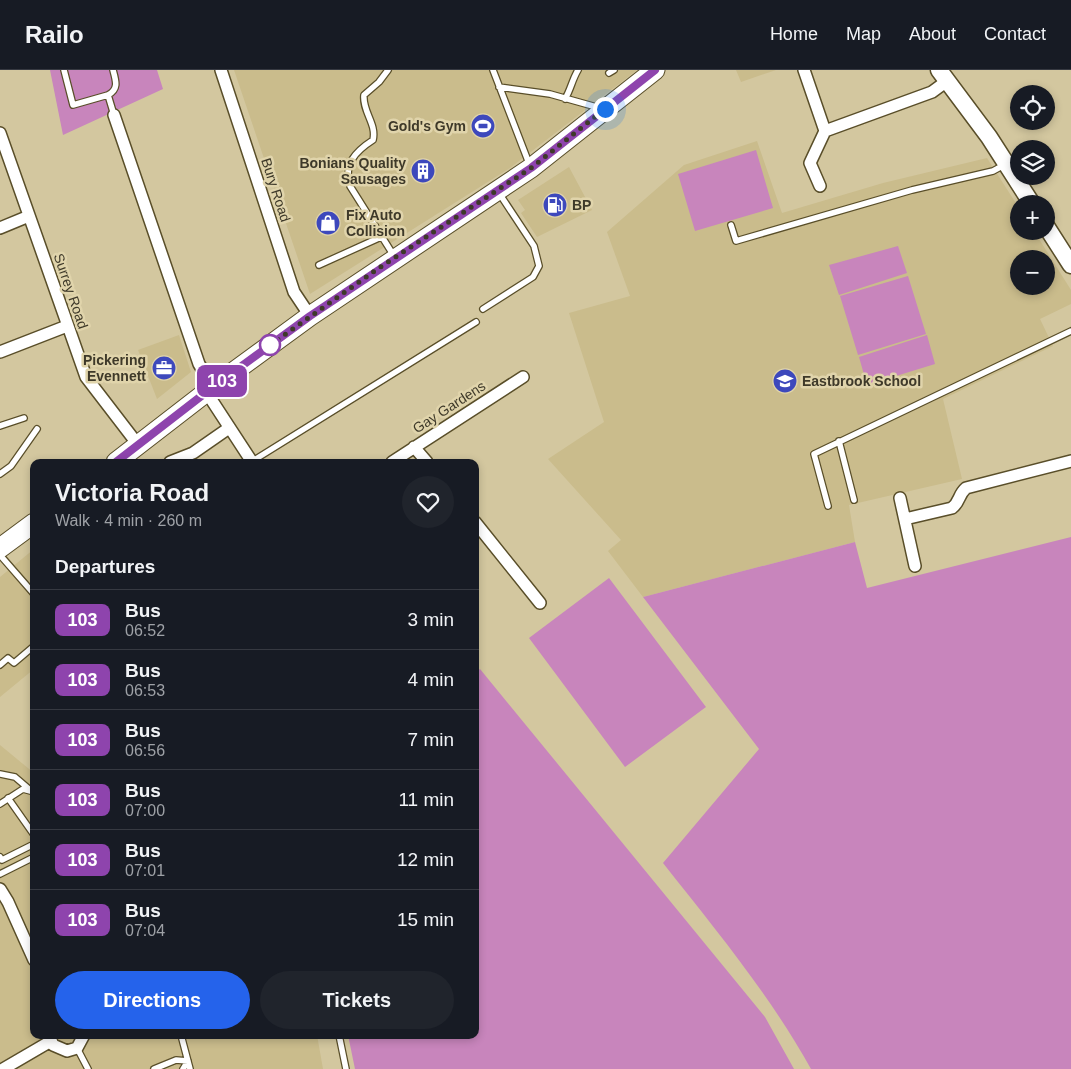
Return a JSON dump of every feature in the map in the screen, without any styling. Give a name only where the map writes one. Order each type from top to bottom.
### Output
[{"type":"main road","points":[[120,459],[310,316],[531,168],[655,70]]},
{"type":"main road","points":[[0,548],[30,526]]},
{"type":"street","name":"Bury Road","points":[[221,70],[294,292],[310,316]]},
{"type":"street","points":[[804,70],[825,131],[810,163],[820,186]]},
{"type":"street","points":[[825,131],[932,92],[943,75],[1026,195]]},
{"type":"street","points":[[114,115],[199,364],[228,428],[249,459]]},
{"type":"street","name":"Surrey Road","points":[[0,133],[86,377],[138,446]]},
{"type":"street","points":[[0,228],[29,216]]},
{"type":"street","points":[[1055,240],[1071,265]]},
{"type":"street","points":[[0,352],[68,326]]},
{"type":"street","name":"Gay Gardens","points":[[396,459],[523,377]]},
{"type":"street","points":[[178,459],[193,453],[228,428]]},
{"type":"street","points":[[414,447],[424,459]]},
{"type":"street","points":[[905,519],[952,508],[957,504],[959,494],[966,488],[1071,462]]},
{"type":"street","points":[[900,498],[915,566]]},
{"type":"street","points":[[479,527],[540,603]]},
{"type":"street","points":[[0,889],[8,902],[30,951]]},
{"type":"street","points":[[4,1069],[49,1039]]},
{"type":"street","points":[[51,1039],[62,1051],[77,1048],[82,1039]]},
{"type":"lane","points":[[64,70],[73,106],[108,96],[114,92],[116,87],[113,70]]},
{"type":"lane","points":[[388,70],[379,82],[364,95],[363,101],[375,133],[373,140],[356,151],[347,175],[350,186],[396,257]]},
{"type":"lane","points":[[493,70],[531,168]]},
{"type":"lane","points":[[565,99],[578,70]]},
{"type":"lane","points":[[499,87],[550,94],[605,109]]},
{"type":"lane","points":[[108,96],[114,115]]},
{"type":"lane","points":[[731,225],[736,241],[912,190],[993,171],[1006,164]]},
{"type":"lane","points":[[483,309],[533,277],[539,266],[534,246],[496,190]]},
{"type":"lane","points":[[319,265],[381,236]]},
{"type":"lane","points":[[256,459],[476,322]]},
{"type":"lane","points":[[828,506],[814,454],[1071,331]]},
{"type":"lane","points":[[0,426],[24,418]]},
{"type":"lane","points":[[0,474],[11,466],[37,429]]},
{"type":"lane","points":[[839,441],[854,500]]},
{"type":"lane","points":[[0,554],[30,589]]},
{"type":"lane","points":[[0,665],[8,658],[14,663],[30,649]]},
{"type":"lane","points":[[0,774],[15,777],[30,789]]},
{"type":"lane","points":[[0,804],[23,789],[30,790]]},
{"type":"lane","points":[[8,798],[30,830]]},
{"type":"lane","points":[[0,857],[2,860],[30,846]]},
{"type":"lane","points":[[0,874],[30,859]]},
{"type":"lane","points":[[181,1039],[190,1069]]},
{"type":"lane","points":[[340,1039],[346,1069]]},
{"type":"lane","points":[[77,1048],[88,1069]]},
{"type":"lane","points":[[154,1069],[176,1060],[188,1061]]},
{"type":"lane","points":[[183,1069],[188,1061]]},
{"type":"shaded area","points":[[50,70],[157,70],[163,89],[63,135]]},
{"type":"shaded area","points":[[234,70],[637,70],[510,168],[310,294]]},
{"type":"shaded area","points":[[736,70],[776,70],[741,82]]},
{"type":"shaded area","name":"Eastbrook School","points":[[757,141],[782,213],[883,183],[987,158],[1011,195],[1010,240],[1040,240],[1046,250],[1010,250],[1010,295],[1055,295],[1055,264],[1071,290],[1071,304],[1040,319],[1053,346],[943,399],[962,479],[849,505],[855,542],[643,597],[608,551],[621,540],[548,459],[604,422],[569,313],[630,296],[607,232],[684,165]]},
{"type":"shaded area","points":[[756,150],[773,208],[695,231],[678,174]]},
{"type":"shaded area","name":"BP","points":[[569,167],[592,210],[537,237],[521,213],[525,210],[518,200]]},
{"type":"shaded area","points":[[898,246],[907,273],[839,295],[829,265]]},
{"type":"shaded area","points":[[908,276],[926,334],[858,355],[840,296]]},
{"type":"shaded area","points":[[179,335],[191,372],[157,399],[138,350]]},
{"type":"shaded area","points":[[927,335],[935,364],[867,385],[859,357]]},
{"type":"shaded area","points":[[1071,537],[1071,1069],[811,1069],[760,989],[663,863],[759,749],[643,597],[855,542],[867,588]]},
{"type":"shaded area","points":[[30,552],[30,672],[0,697],[0,577]]},
{"type":"shaded area","points":[[609,578],[706,707],[625,767],[529,638]]},
{"type":"shaded area","points":[[479,670],[765,1017],[794,1069],[355,1069],[349,1039],[479,1039]]},
{"type":"shaded area","points":[[0,745],[30,770],[30,1039],[318,1039],[323,1069],[0,1069]]},
{"type":"bus line","name":"103","points":[[120,459],[213,387],[310,316],[531,168],[655,70]]},
{"type":"place","name":"Gold's Gym","points":[[483,126]]},
{"type":"place","name":"Bonians Quality Sausages","points":[[423,171]]},
{"type":"place","name":"BP","points":[[555,205]]},
{"type":"place","name":"Fix Auto Collision","points":[[328,223]]},
{"type":"place","name":"Pickering Evennett","points":[[164,368]]},
{"type":"place","name":"Eastbrook School","points":[[785,381]]},
{"type":"route","points":[[270,345],[263,350],[379,268],[531,168],[605,109]]}]
